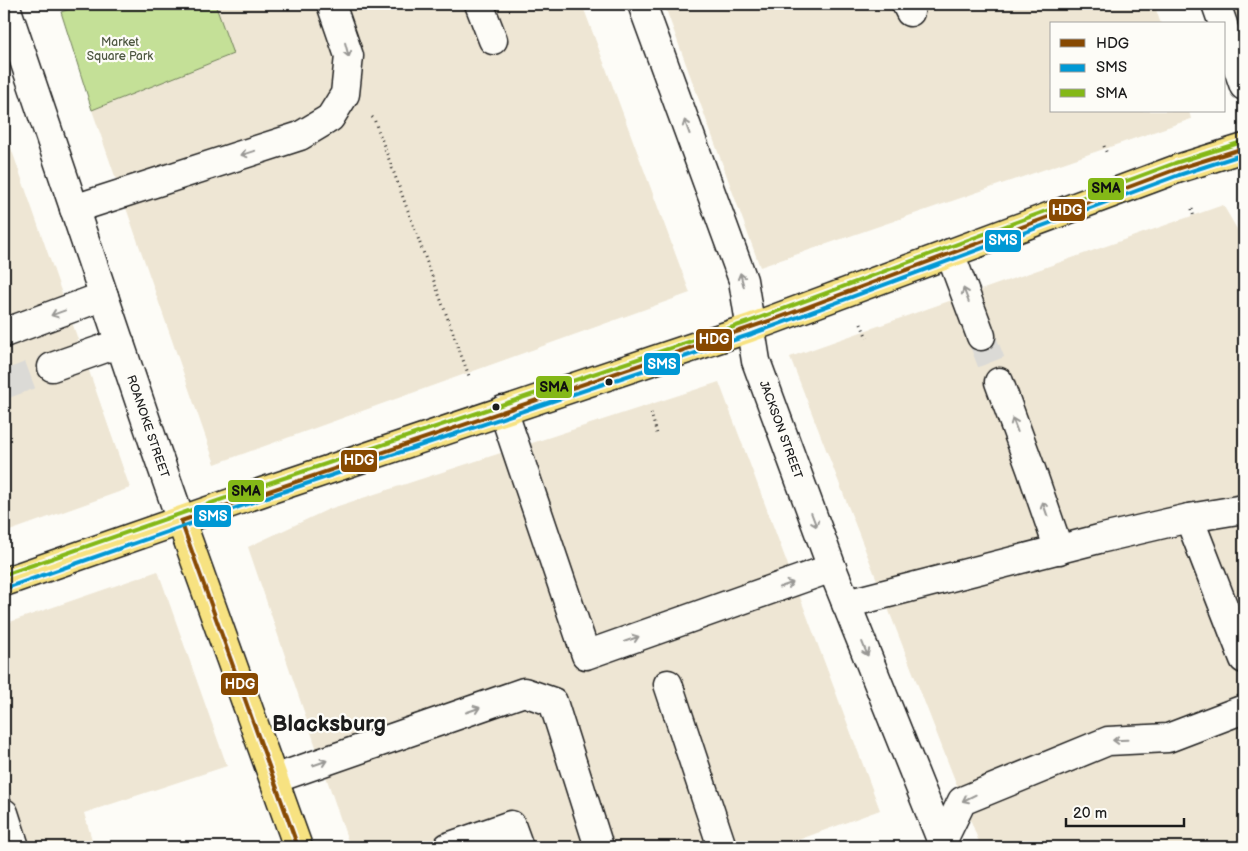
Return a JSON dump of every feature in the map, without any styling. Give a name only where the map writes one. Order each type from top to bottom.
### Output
[{"type":"main road","points":[[4,582],[503,410],[750,328],[1177,169],[1244,148]]},
{"type":"main road","name":"ROANOKE STREET","points":[[181,520],[298,847]]},
{"type":"street","name":"ROANOKE STREET","points":[[5,4],[181,520]]},
{"type":"street","points":[[74,209],[300,136],[330,118],[345,94],[349,56],[331,4]]},
{"type":"street","points":[[479,4],[493,40]]},
{"type":"street","name":"JACKSON STREET","points":[[642,4],[744,280],[756,361],[832,568],[938,846]]},
{"type":"street","points":[[1216,4],[1222,22]]},
{"type":"street","points":[[1226,35],[1244,86]]},
{"type":"street","points":[[950,253],[981,336]]},
{"type":"street","points":[[4,333],[104,296]]},
{"type":"street","points":[[52,367],[120,343]]},
{"type":"street","points":[[999,382],[1059,550]]},
{"type":"street","points":[[503,410],[586,655],[832,568]]},
{"type":"street","points":[[846,604],[1189,518],[1244,509]]},
{"type":"street","points":[[1189,518],[1244,659]]},
{"type":"street","points":[[668,684],[722,847]]},
{"type":"street","points":[[274,780],[524,692],[553,702],[599,847]]},
{"type":"street","points":[[938,846],[962,801],[1108,741],[1168,738],[1244,709]]},
{"type":"street","points":[[4,813],[15,847]]},
{"type":"street","points":[[448,847],[515,836]]},
{"type":"path","points":[[345,94],[374,119],[469,376]]},
{"type":"path","points":[[1104,146],[1107,154]]},
{"type":"path","points":[[1192,209],[1194,218]]},
{"type":"path","points":[[860,321],[867,338]]},
{"type":"path","points":[[650,413],[657,434]]},
{"type":"shaded area","points":[[215,4],[582,4],[690,293],[215,464],[92,110],[232,54]]},
{"type":"shaded area","points":[[664,4],[1154,4],[1160,22],[1050,22],[1050,112],[1189,112],[1191,119],[760,267]]},
{"type":"shaded area","points":[[1223,4],[1244,4],[1244,71]]},
{"type":"shaded area","points":[[4,128],[130,488],[4,533]]},
{"type":"shaded area","points":[[1223,205],[1244,241],[1244,847],[981,847],[790,357]]},
{"type":"shaded area","points":[[719,382],[880,810],[779,847],[350,847],[248,547],[329,509]]},
{"type":"shaded area","points":[[158,571],[227,766],[84,813],[93,843],[82,847],[4,847],[4,624]]},
{"type":"green space","name":"Market Square Park","points":[[83,4],[215,4],[233,54],[92,110],[61,12]]},
{"type":"tunnel","points":[[981,336],[999,382]]},
{"type":"tunnel","points":[[4,385],[52,367]]},
{"type":"transit line","name":"SMA","points":[[4,575],[269,483],[748,322],[1175,163],[1242,142]]},
{"type":"transit line","name":"HDG","points":[[181,521],[775,319],[1177,169],[1244,148]]},
{"type":"transit line","name":"SMS","points":[[6,588],[273,495],[752,334],[1179,175],[1244,154]]},
{"type":"transit line","name":"HDG","points":[[181,521],[298,847]]},
{"type":"district","name":"Blacksburg","points":[[329,724]]}]
